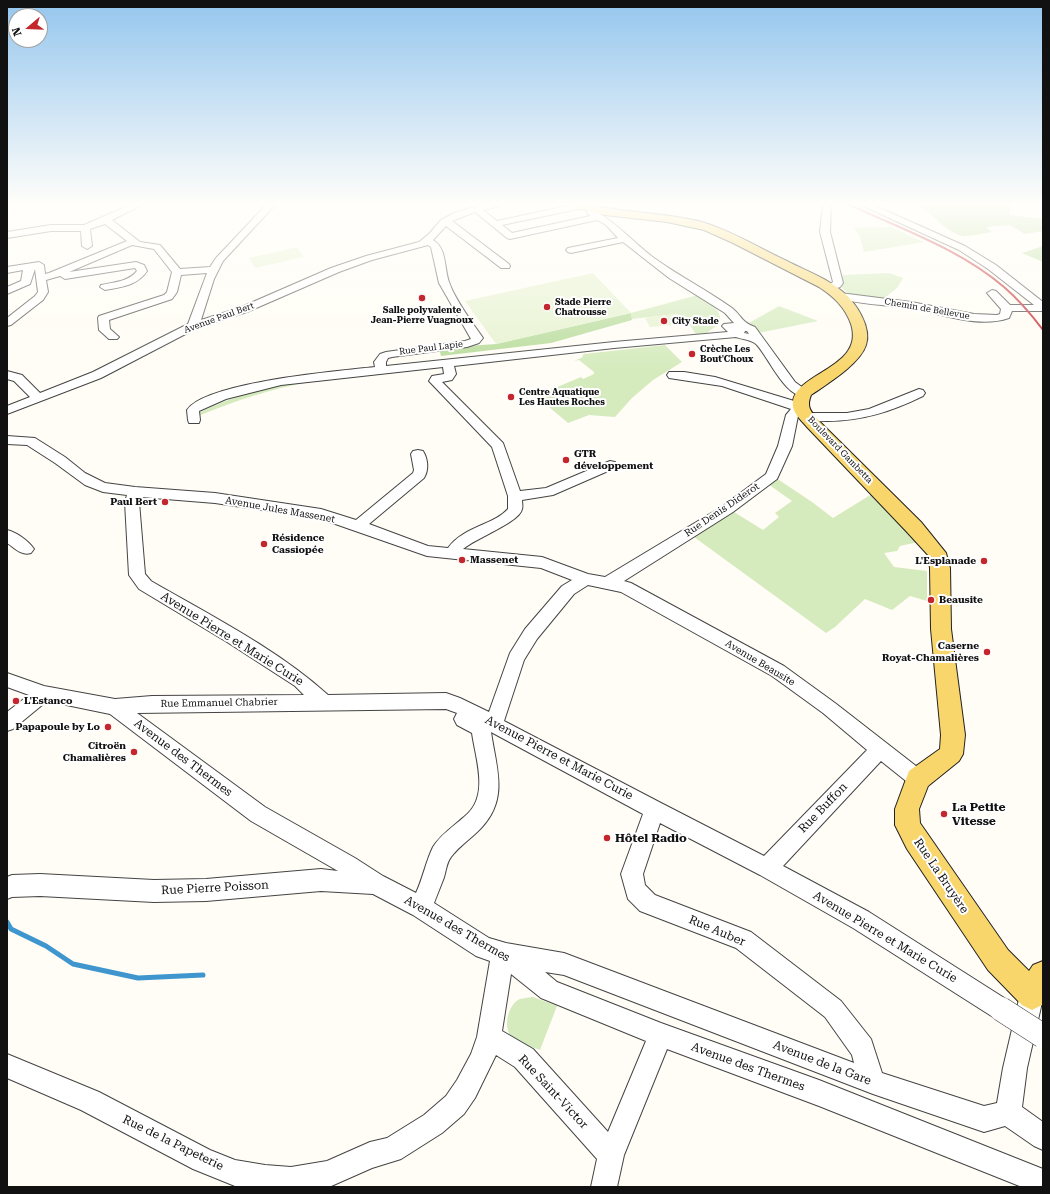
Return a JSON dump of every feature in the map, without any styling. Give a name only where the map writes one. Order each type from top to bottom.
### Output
[{"type":"main road","points":[[774,260],[829,288],[840,296],[850,309],[860,331],[861,340],[858,348],[804,406]]},
{"type":"main road","name":"Boulevard Gambetta","points":[[804,406],[937,553],[940,568],[941,629],[953,735],[951,754],[918,779]]},
{"type":"main road","name":"Rue La Bruyère","points":[[918,779],[907,809],[908,825],[916,840],[998,960],[1037,985]]},
{"type":"street","points":[[52,276],[90,260]]},
{"type":"street","points":[[167,260],[177,272]]},
{"type":"street","points":[[194,326],[213,270],[219,260]]},
{"type":"street","name":"Avenue Paul Bert","points":[[7,410],[97,375],[194,326],[243,310],[335,270],[364,260]]},
{"type":"street","name":"Rue Paul Lapie","points":[[381,371],[380,362],[384,356],[467,344],[475,341],[477,338],[465,321],[444,283],[439,260]]},
{"type":"street","points":[[497,260],[505,266]]},
{"type":"street","points":[[652,260],[673,276],[729,311],[736,329]]},
{"type":"street","points":[[829,288],[838,283],[832,260]]},
{"type":"street","points":[[981,260],[1043,307]]},
{"type":"street","points":[[7,270],[39,265],[43,292],[39,298],[7,324]]},
{"type":"street","points":[[41,278],[68,276],[136,265],[140,267],[142,271],[140,276],[132,281],[105,287]]},
{"type":"street","points":[[7,291],[26,282],[29,266]]},
{"type":"street","points":[[177,272],[213,270]]},
{"type":"street","points":[[129,359],[121,353],[114,341],[104,330],[103,318],[168,297],[172,292],[177,272]]},
{"type":"street","points":[[992,293],[1007,308],[1043,307]]},
{"type":"street","name":"Chemin de Bellevue","points":[[840,296],[912,305],[988,319],[1002,318],[1005,316],[1007,308]]},
{"type":"street","points":[[720,306],[736,329],[758,340],[791,385],[804,406]]},
{"type":"street","points":[[194,420],[193,410],[197,406],[245,389],[294,379],[730,335],[736,329]]},
{"type":"street","points":[[448,364],[450,374],[448,377],[436,379],[435,381],[498,446],[515,496],[515,510],[511,515],[466,539],[456,546],[452,553]]},
{"type":"street","points":[[7,375],[18,378],[38,398]]},
{"type":"street","points":[[673,375],[697,377],[727,384],[787,405],[804,406],[851,416],[883,410],[919,393]]},
{"type":"street","name":"Rue Denis Diderot","points":[[608,583],[728,508],[772,476],[785,446],[792,415],[804,406]]},
{"type":"street","name":"Avenue Jules Massenet","points":[[7,440],[30,441],[90,482],[102,487],[135,492],[207,498],[304,511],[334,517],[418,549],[542,563],[586,578],[608,583]]},
{"type":"street","points":[[358,526],[419,475],[421,470],[418,454]]},
{"type":"street","points":[[515,496],[548,492],[610,465]]},
{"type":"street","name":"Avenue Pierre et Marie Curie","points":[[135,492],[132,502],[137,575],[145,584],[233,637],[295,677],[323,701],[434,701],[454,703],[494,723],[654,810],[767,868],[860,920],[1043,1036]]},
{"type":"street","points":[[7,535],[26,549]]},
{"type":"street","points":[[494,723],[516,658],[531,634],[568,590],[586,578]]},
{"type":"street","name":"Avenue Beausite","points":[[608,583],[625,587],[778,672],[829,708],[918,779]]},
{"type":"street","name":"Avenue des Thermes","points":[[7,680],[44,693],[115,707],[258,814],[348,865],[375,884],[421,907],[484,948],[503,953],[549,990],[661,1035],[819,1093],[1043,1182]]},
{"type":"street","points":[[7,723],[44,693]]},
{"type":"street","name":"Rue Emmanuel Chabrier","points":[[115,707],[152,704],[323,701]]},
{"type":"street","points":[[421,907],[433,879],[441,853],[454,838],[474,822],[485,809],[490,788],[481,729],[434,701]]},
{"type":"street","name":"Rue Buffon","points":[[767,868],[880,749]]},
{"type":"street","name":"Rue Auber","points":[[654,810],[632,874],[636,891],[648,903],[743,940],[833,1009],[862,1048],[873,1082]]},
{"type":"street","points":[[321,880],[332,868],[335,858]]},
{"type":"street","name":"Rue Pierre Poisson","points":[[7,888],[12,886],[40,885],[154,891],[206,890],[321,880],[375,884]]},
{"type":"street","name":"Avenue de la Gare","points":[[503,953],[564,964],[873,1082],[984,1119],[1008,1113]]},
{"type":"street","name":"Rue de la Papeterie","points":[[7,1066],[90,1101],[208,1162],[235,1173],[265,1178],[291,1180],[328,1174],[370,1155],[392,1150],[433,1124],[455,1105],[466,1090],[482,1059],[489,1037],[503,953]]},
{"type":"street","points":[[1037,985],[1018,1054],[1008,1113],[1043,1137]]},
{"type":"street","points":[[604,1187],[611,1155],[661,1035]]},
{"type":"street","name":"Rue Saint-Victor","points":[[489,1037],[524,1058],[611,1155]]},
{"type":"green space","points":[[250,260],[292,260],[255,268]]},
{"type":"green space","name":"Stade Pierre Chatrousse","points":[[593,273],[631,313],[496,344],[465,301]]},
{"type":"green space","points":[[889,273],[903,278],[897,288],[883,299],[853,295],[844,290],[840,285],[843,275]]},
{"type":"green space","points":[[698,295],[717,309],[720,318],[720,323],[708,332],[700,341],[690,325],[683,323],[677,314],[632,319],[631,313]]},
{"type":"green space","points":[[779,306],[818,321],[758,333],[749,323]]},
{"type":"green space","points":[[631,313],[632,320],[551,343],[441,356],[439,348],[496,344]]},
{"type":"green space","name":"City Stade","points":[[676,314],[683,324],[650,327],[645,318]]},
{"type":"green space","points":[[665,345],[682,362],[653,380],[632,398],[615,417],[589,415],[568,423],[536,396],[581,377],[583,379],[594,374],[594,372],[579,360],[574,361],[583,357],[582,356],[584,354]]},
{"type":"green space","points":[[312,380],[311,382],[254,396],[198,416],[198,413],[240,396],[268,388]]},
{"type":"green space","points":[[776,478],[833,518],[872,494],[918,542],[900,546],[897,551],[884,553],[894,567],[927,571],[927,601],[910,596],[892,610],[865,599],[835,627],[826,633],[694,537],[734,512],[763,530],[779,517],[775,513],[792,501],[768,484]]},
{"type":"green space","points":[[533,997],[557,1006],[540,1050],[514,1039],[508,1031],[507,1025],[507,1019],[514,1003],[519,999]]},
{"type":"waterway","points":[[7,922],[11,929],[46,946],[73,964],[138,978],[203,975]]},
{"type":"railway","points":[[965,260],[1004,287],[1025,307],[1043,330]]},
{"type":"place","name":"Salle polyvalente Jean-Pierre Vuagnoux","points":[[422,298]]},
{"type":"place","name":"Stade Pierre Chatrousse","points":[[547,307]]},
{"type":"place","name":"City Stade","points":[[664,321]]},
{"type":"place","name":"Crèche Les Bout'Choux","points":[[692,354]]},
{"type":"place","name":"Centre Aquatique Les Hautes Roches","points":[[511,397]]},
{"type":"place","name":"GTR développement","points":[[566,460]]},
{"type":"place","name":"Paul Bert","points":[[165,502]]},
{"type":"place","name":"Résidence Cassiopée","points":[[264,544]]},
{"type":"place","name":"Massenet","points":[[462,560]]},
{"type":"place","name":"L'Esplanade","points":[[984,561]]},
{"type":"place","name":"Beausite","points":[[931,600]]},
{"type":"place","name":"Caserne Royat-Chamalières","points":[[987,652]]},
{"type":"place","name":"L'Estanco","points":[[16,701]]},
{"type":"place","name":"Papapoule by Lo","points":[[108,727]]},
{"type":"place","name":"Citroën Chamalières","points":[[134,752]]},
{"type":"place","name":"La Petite Vitesse","points":[[944,814]]},
{"type":"place","name":"Hôtel Radio","points":[[607,838]]}]
